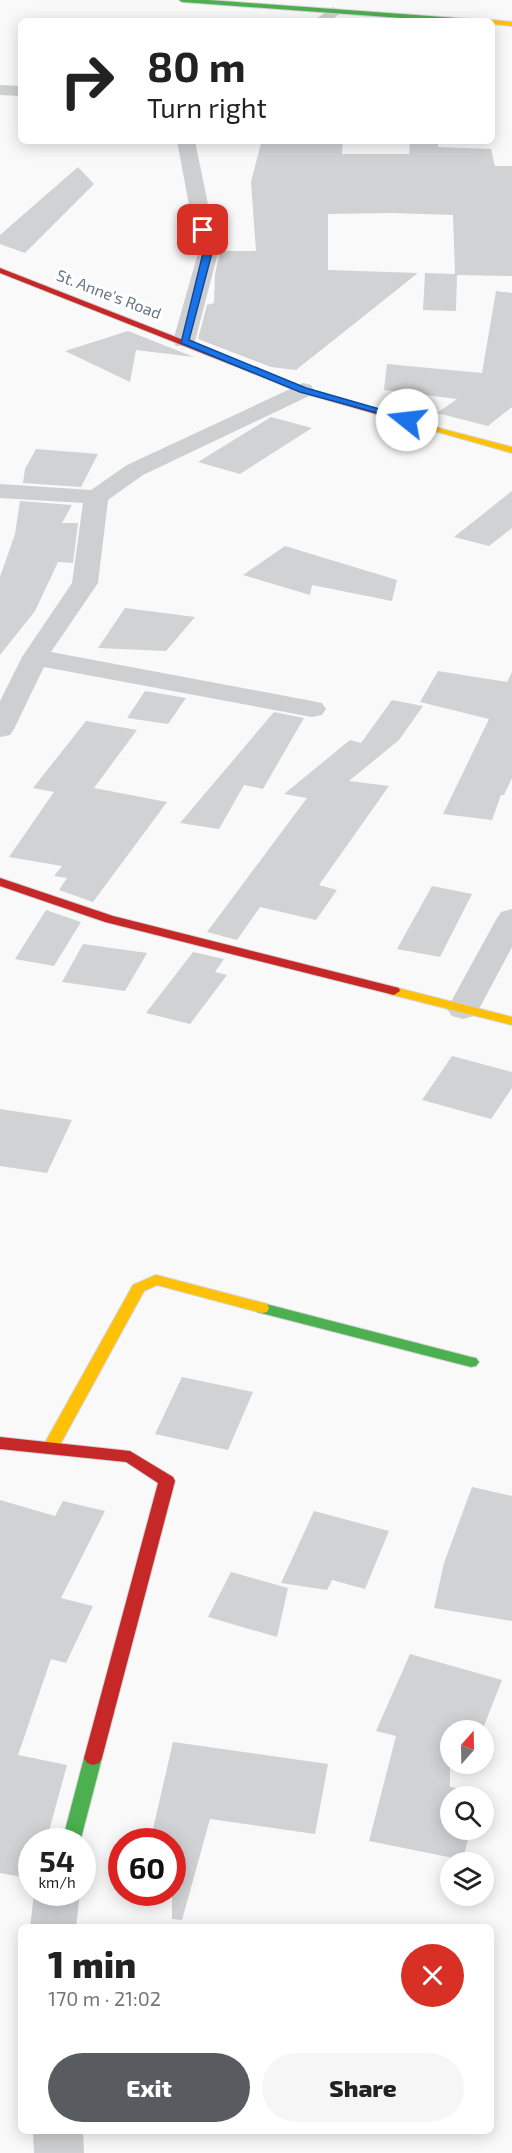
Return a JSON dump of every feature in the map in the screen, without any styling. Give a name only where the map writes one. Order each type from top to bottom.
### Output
[{"type":"street","points":[[182,0],[327,17],[363,18]]},
{"type":"street","points":[[495,22],[512,24]]},
{"type":"street","points":[[0,90],[18,91]]},
{"type":"street","points":[[184,341],[208,253],[187,144]]},
{"type":"street","name":"St. Anne's Road","points":[[0,270],[303,390],[512,450]]},
{"type":"street","points":[[0,491],[96,497],[135,470],[303,390]]},
{"type":"street","points":[[0,729],[35,657],[85,583],[96,497]]},
{"type":"street","points":[[35,657],[312,709]]},
{"type":"street","points":[[0,882],[109,919],[512,1021]]},
{"type":"street","points":[[463,1009],[512,918]]},
{"type":"street","points":[[50,1448],[130,1299],[138,1288],[156,1280],[471,1362]]},
{"type":"street","points":[[0,1443],[130,1457],[167,1481],[75,1828]]},
{"type":"street","points":[[53,1906],[53,1924]]},
{"type":"street","points":[[58,2134],[59,2153]]},
{"type":"building","points":[[261,144],[343,144],[342,154],[409,154],[410,144],[491,149],[495,166],[512,166],[512,276],[457,275],[456,311],[423,310],[425,273],[455,274],[453,215],[328,214],[328,270],[418,273],[296,370],[271,367],[198,339],[207,305],[214,303],[215,274],[220,251],[256,251],[251,182]]},
{"type":"building","points":[[78,167],[94,184],[25,253],[0,244],[0,235]]},
{"type":"building","points":[[496,291],[512,293],[512,407],[488,426],[437,413],[457,399],[384,390],[387,364],[482,373]]},
{"type":"building","points":[[128,331],[194,357],[136,350],[130,382],[65,351]]},
{"type":"building","points":[[271,417],[312,428],[240,474],[198,462]]},
{"type":"building","points":[[36,449],[98,454],[81,487],[23,483],[25,469]]},
{"type":"building","points":[[512,491],[512,528],[489,546],[454,537]]},
{"type":"building","points":[[20,501],[72,505],[62,523],[78,523],[73,563],[58,562],[35,611],[0,655],[0,577],[15,534]]},
{"type":"building","points":[[285,546],[397,580],[392,601],[312,585],[310,595],[243,575]]},
{"type":"building","points":[[125,608],[195,617],[166,651],[98,648]]},
{"type":"building","points":[[438,671],[507,682],[512,672],[512,778],[504,795],[501,795],[492,820],[443,814],[489,719],[420,702]]},
{"type":"building","points":[[145,691],[186,698],[168,724],[127,718]]},
{"type":"building","points":[[392,700],[423,706],[399,740],[349,781],[389,786],[319,885],[337,890],[316,920],[260,907],[237,940],[207,932],[307,798],[284,794],[350,740],[361,743]]},
{"type":"building","points":[[274,712],[304,718],[263,789],[244,785],[219,829],[180,823]]},
{"type":"building","points":[[86,721],[137,730],[94,788],[167,802],[93,902],[59,890],[67,878],[54,876],[62,866],[9,857],[54,792],[33,788]]},
{"type":"building","points":[[432,886],[472,894],[440,957],[397,949]]},
{"type":"building","points":[[46,910],[81,922],[54,966],[15,959]]},
{"type":"building","points":[[83,944],[147,953],[125,991],[62,982]]},
{"type":"building","points":[[193,952],[224,959],[215,972],[227,975],[190,1024],[146,1013]]},
{"type":"building","points":[[452,1056],[512,1072],[512,1088],[491,1119],[422,1100]]},
{"type":"building","points":[[0,1109],[72,1120],[47,1173],[0,1166]]},
{"type":"building","points":[[182,1377],[253,1392],[228,1450],[155,1434]]},
{"type":"building","points":[[472,1487],[512,1496],[512,1621],[434,1608],[444,1563]]},
{"type":"building","points":[[0,1500],[55,1516],[63,1501],[105,1511],[61,1598],[93,1606],[66,1663],[51,1659],[18,1755],[67,1765],[50,1828],[18,1828],[18,1876],[0,1873]]},
{"type":"building","points":[[314,1511],[389,1531],[365,1589],[332,1580],[327,1590],[281,1583]]},
{"type":"building","points":[[231,1572],[288,1588],[277,1637],[208,1617]]},
{"type":"building","points":[[410,1654],[502,1680],[486,1720],[440,1720],[440,1774],[450,1774],[450,1786],[440,1786],[440,1840],[468,1840],[465,1852],[440,1852],[440,1855],[369,1841],[396,1736],[376,1731]]},
{"type":"building","points":[[173,1742],[328,1764],[315,1834],[210,1819],[186,1906],[186,1828],[153,1828]]},
{"type":"building","points":[[172,1906],[186,1906],[182,1920],[172,1919]]},
{"type":"traffic: fast","points":[[182,0],[429,18]]},
{"type":"traffic: fast","points":[[262,1308],[471,1362]]},
{"type":"traffic: fast","points":[[75,1828],[93,1758]]},
{"type":"traffic: slow","points":[[495,22],[512,24]]},
{"type":"traffic: slow","points":[[434,428],[512,450]]},
{"type":"traffic: slow","points":[[394,991],[512,1021]]},
{"type":"traffic: slow","points":[[50,1448],[138,1288],[156,1280],[262,1308]]},
{"type":"traffic: jam","points":[[0,270],[303,390],[434,428]]},
{"type":"traffic: jam","points":[[0,882],[109,919],[394,991]]},
{"type":"traffic: jam","points":[[0,1443],[130,1457],[167,1481],[93,1758]]},
{"type":"route","points":[[203,230],[208,253],[184,341],[303,390],[407,420]]}]
